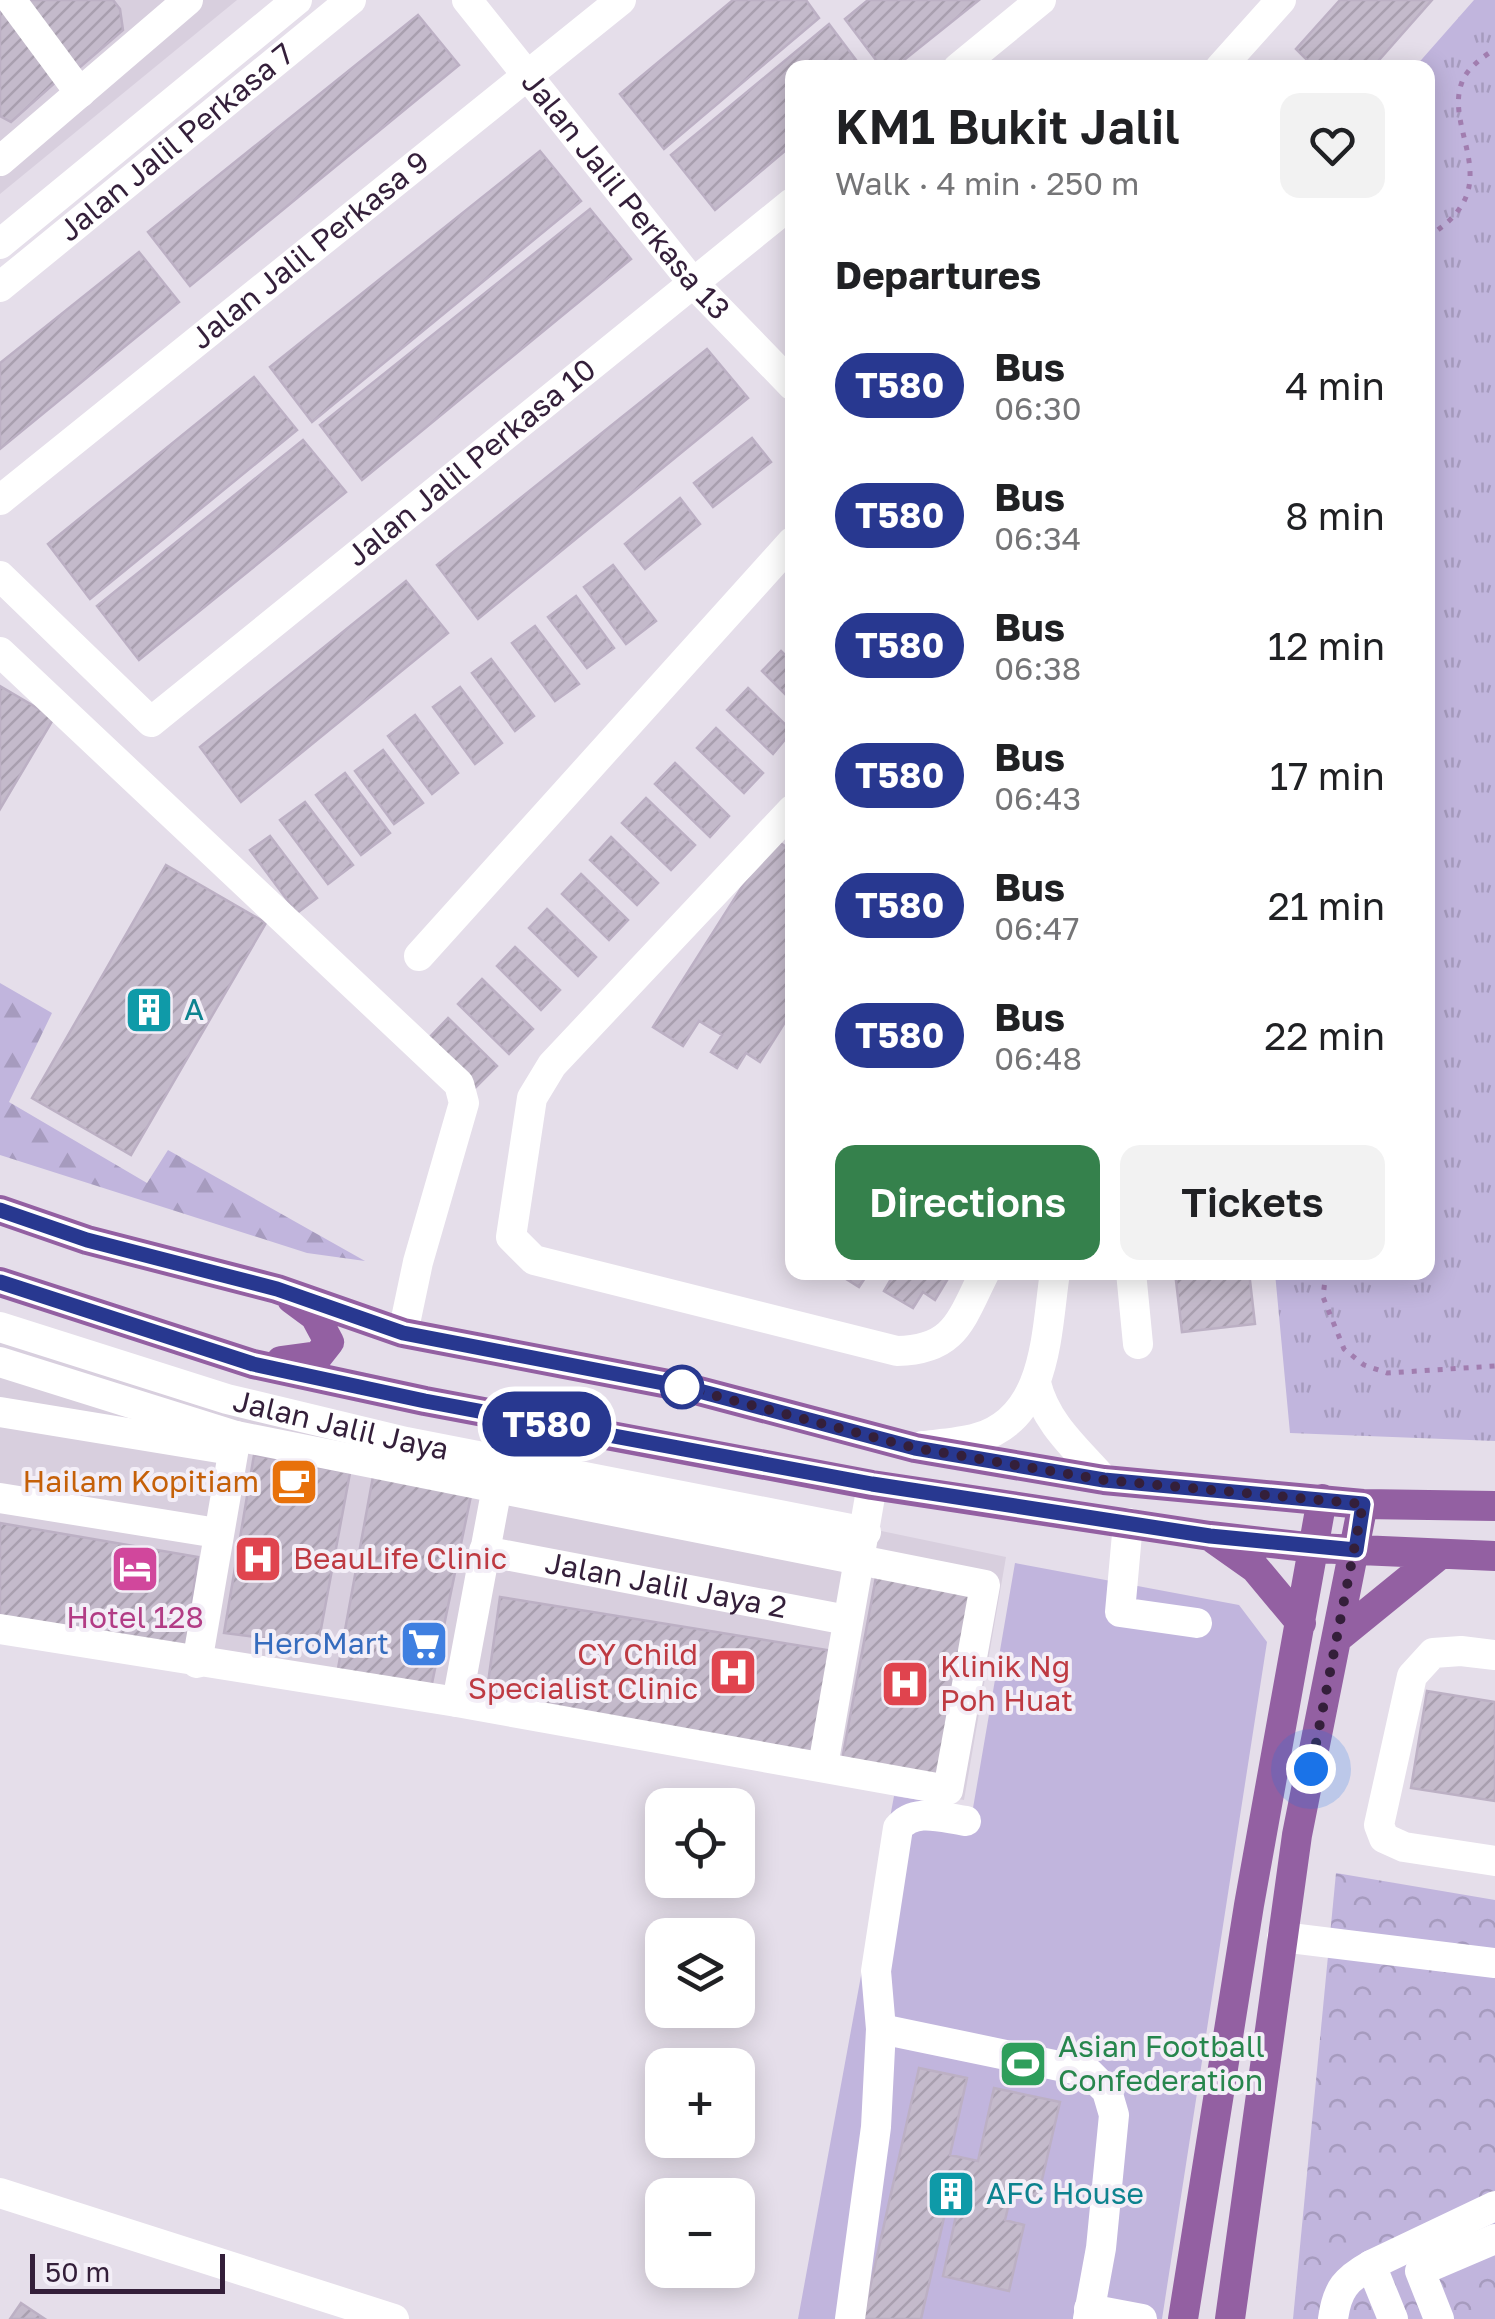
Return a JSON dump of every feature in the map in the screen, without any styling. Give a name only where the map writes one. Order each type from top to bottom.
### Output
[{"type":"main road","points":[[0,1210],[87,1240],[277,1289],[403,1333],[684,1387],[915,1448],[1104,1480],[1363,1504],[1495,1506]]},
{"type":"main road","points":[[0,1282],[253,1364],[425,1401],[872,1484],[1210,1536],[1315,1548],[1495,1556]]},
{"type":"main road","points":[[253,1364],[318,1356],[330,1342],[315,1316],[277,1289]]},
{"type":"main road","points":[[1183,2319],[1249,1905],[1322,1499]]},
{"type":"main road","points":[[1230,2319],[1298,1835],[1363,1504]]},
{"type":"main road","points":[[1210,1536],[1256,1568],[1301,1623]]},
{"type":"main road","points":[[1338,1638],[1439,1556]]},
{"type":"main road","points":[[1249,1905],[1282,1937]]},
{"type":"main road","points":[[1240,1963],[1260,1946],[1282,1937]]},
{"type":"street","points":[[11,0],[80,93]]},
{"type":"street","name":"Jalan Jalil Perkasa 7","points":[[0,244],[296,0]]},
{"type":"street","name":"Jalan Jalil Perkasa 7","points":[[0,288],[351,0]]},
{"type":"street","name":"Jalan Jalil Perkasa 9","points":[[0,500],[621,0]]},
{"type":"street","points":[[968,60],[1040,0]]},
{"type":"street","points":[[1227,60],[1281,0]]},
{"type":"street","name":"Jalan Jalil Perkasa 13","points":[[469,3],[694,284],[785,378]]},
{"type":"street","points":[[0,161],[80,93],[170,6]]},
{"type":"street","name":"Jalan Jalil Perkasa 10","points":[[0,576],[151,722],[785,209]]},
{"type":"street","points":[[419,956],[785,550]]},
{"type":"street","points":[[0,652],[459,1084],[464,1103],[423,1243],[403,1333]]},
{"type":"street","points":[[785,817],[552,1065],[532,1098],[511,1237],[534,1260],[897,1351],[926,1350],[953,1333],[981,1280]]},
{"type":"street","points":[[915,1448],[980,1438],[1023,1408],[1036,1384],[1054,1280]]},
{"type":"street","points":[[1132,1280],[1138,1344]]},
{"type":"street","name":"Jalan Jalil Jaya","points":[[0,1327],[226,1399],[862,1545]]},
{"type":"street","points":[[0,1362],[234,1444]]},
{"type":"street","points":[[1036,1384],[1052,1424],[1104,1480]]},
{"type":"street","points":[[0,1412],[234,1444],[862,1545],[985,1584],[948,1790],[458,1702],[0,1629]]},
{"type":"street","points":[[197,1662],[234,1444]]},
{"type":"street","points":[[823,1766],[872,1484]]},
{"type":"street","points":[[458,1702],[497,1487]]},
{"type":"street","points":[[0,1498],[217,1533]]},
{"type":"street","points":[[1128,1523],[1120,1612],[1197,1623]]},
{"type":"street","name":"Jalan Jalil Jaya 2","points":[[484,1551],[847,1620]]},
{"type":"street","points":[[1495,1655],[1433,1653],[1412,1676],[1379,1825],[1384,1838],[1404,1846],[1495,1861]]},
{"type":"street","points":[[850,2319],[876,2127],[881,2029],[876,1971],[898,1828],[906,1818],[918,1814],[966,1821]]},
{"type":"street","points":[[1282,1937],[1495,1963]]},
{"type":"street","points":[[881,2029],[1088,2072],[1107,2091],[1114,2115],[1100,2248],[1088,2314],[1142,2319]]},
{"type":"street","points":[[0,2193],[394,2319]]},
{"type":"street","points":[[1333,2319],[1334,2306],[1347,2279],[1495,2206]]},
{"type":"street","points":[[1439,2319],[1420,2271],[1495,2239]]},
{"type":"street","points":[[1371,2265],[1393,2319]]},
{"type":"path","points":[[1435,232],[1459,211],[1471,178],[1468,140],[1460,114],[1462,82],[1478,61],[1495,49]]},
{"type":"path","points":[[1325,1280],[1323,1298],[1344,1349],[1364,1365],[1387,1374],[1495,1366]]},
{"type":"shaded area","points":[[0,0],[237,0],[0,194]]},
{"type":"shaded area","points":[[0,1325],[235,1396],[1006,1557],[964,1800],[0,1637]]},
{"type":"green space","points":[[1474,0],[1495,0],[1495,1441],[1290,1433],[1276,1280],[1435,1280],[1435,60],[1421,60]]},
{"type":"green space","points":[[0,983],[52,1013],[9,1102],[147,1183],[168,1150],[365,1261],[307,1253],[0,1155]]},
{"type":"green space","name":"Asian Football Confederation","points":[[1015,1563],[1239,1605],[1267,1642],[1162,2319],[798,2319],[894,1796],[973,1808]]},
{"type":"green space","points":[[1336,1873],[1495,1900],[1495,2319],[1293,2319]]},
{"type":"building","points":[[22,0],[113,0],[120,9],[123,30],[79,68]]},
{"type":"building","points":[[733,0],[806,0],[819,18],[664,149],[620,94]]},
{"type":"building","points":[[868,0],[979,0],[904,60],[876,60],[845,19]]},
{"type":"building","points":[[1340,0],[1432,0],[1379,60],[1307,60],[1296,49]]},
{"type":"building","points":[[0,6],[59,79],[11,122],[0,116]]},
{"type":"building","points":[[418,15],[459,65],[190,286],[148,232]]},
{"type":"building","points":[[829,24],[856,60],[786,60]]},
{"type":"building","points":[[785,60],[785,151],[715,210],[671,155]]},
{"type":"building","points":[[540,151],[581,201],[312,422],[270,367]]},
{"type":"building","points":[[590,209],[631,259],[362,480],[320,425]]},
{"type":"building","points":[[139,252],[179,302],[0,449],[0,363]]},
{"type":"building","points":[[707,349],[748,398],[478,619],[437,565]]},
{"type":"building","points":[[254,377],[297,430],[90,599],[48,544]]},
{"type":"building","points":[[752,438],[771,462],[713,507],[694,483]]},
{"type":"building","points":[[303,440],[346,492],[139,660],[97,606]]},
{"type":"building","points":[[680,498],[700,524],[645,569],[625,544]]},
{"type":"building","points":[[613,565],[656,621],[626,644],[584,587]]},
{"type":"building","points":[[406,581],[448,633],[241,802],[200,747]]},
{"type":"building","points":[[576,596],[614,648],[587,668],[548,617]]},
{"type":"building","points":[[535,626],[579,684],[555,701],[512,643]]},
{"type":"building","points":[[781,651],[785,655],[785,694],[762,671]]},
{"type":"building","points":[[491,659],[534,716],[515,731],[472,673]]},
{"type":"building","points":[[0,686],[54,718],[0,809]]},
{"type":"building","points":[[460,687],[502,743],[475,764],[433,707]]},
{"type":"building","points":[[748,688],[785,724],[785,739],[773,754],[727,710]]},
{"type":"building","points":[[415,715],[458,773],[432,794],[388,736]]},
{"type":"building","points":[[716,728],[763,773],[744,793],[697,748]]},
{"type":"building","points":[[383,750],[423,803],[394,824],[355,771]]},
{"type":"building","points":[[675,763],[729,816],[710,837],[655,784]]},
{"type":"building","points":[[345,773],[390,833],[361,855],[316,795]]},
{"type":"building","points":[[646,798],[695,845],[671,870],[622,823]]},
{"type":"building","points":[[305,802],[353,865],[328,884],[280,820]]},
{"type":"building","points":[[270,836],[317,898],[297,913],[250,850]]},
{"type":"building","points":[[611,837],[658,883],[637,905],[590,860]]},
{"type":"building","points":[[773,838],[785,846],[785,1022],[760,1062],[746,1053],[737,1068],[711,1052],[722,1035],[699,1021],[683,1046],[653,1027]]},
{"type":"building","name":"A","points":[[166,865],[266,923],[131,1155],[32,1098]]},
{"type":"building","points":[[581,874],[628,920],[609,940],[562,894]]},
{"type":"building","points":[[547,909],[596,957],[578,976],[529,928]]},
{"type":"building","points":[[515,947],[560,990],[541,1010],[497,966]]},
{"type":"building","points":[[482,979],[533,1029],[509,1054],[458,1004]]},
{"type":"building","points":[[448,1018],[497,1066],[475,1088],[426,1041]]},
{"type":"building","points":[[890,1280],[947,1280],[935,1300],[923,1292],[913,1308],[884,1291]]},
{"type":"building","points":[[1176,1280],[1250,1280],[1255,1324],[1182,1332]]},
{"type":"building","points":[[254,1455],[350,1473],[318,1645],[224,1633]]},
{"type":"building","points":[[374,1471],[472,1491],[431,1688],[337,1674]]},
{"type":"building","points":[[0,1523],[198,1557],[185,1655],[0,1624]]},
{"type":"building","points":[[876,1577],[973,1591],[937,1775],[842,1760]]},
{"type":"building","points":[[500,1597],[833,1651],[812,1754],[486,1697]]},
{"type":"building","points":[[1427,1691],[1495,1702],[1495,1801],[1411,1788]]},
{"type":"building","name":"AFC House","points":[[919,2068],[967,2078],[950,2155],[978,2161],[994,2088],[1060,2102],[1038,2197],[1012,2191],[1005,2220],[1024,2225],[1009,2291],[943,2276],[957,2211],[946,2209],[921,2319],[863,2319]]},
{"type":"building","points":[[21,2303],[45,2319],[10,2319]]},
{"type":"bus line","name":"T580","points":[[0,1210],[87,1240],[277,1289],[403,1333],[684,1387],[915,1448],[1104,1480],[1363,1504],[1356,1550],[1210,1536],[872,1484],[425,1401],[253,1364],[0,1282]]},
{"type":"place","name":"A","points":[[149,1010]]},
{"type":"place","name":"Hailam Kopitiam","points":[[294,1482]]},
{"type":"place","name":"BeauLife Clinic","points":[[258,1559]]},
{"type":"place","name":"Hotel 128","points":[[135,1569]]},
{"type":"place","name":"HeroMart","points":[[424,1644]]},
{"type":"place","name":"CY Child Specialist Clinic","points":[[733,1672]]},
{"type":"place","name":"Klinik Ng Poh Huat","points":[[905,1684]]},
{"type":"place","name":"Asian Football Confederation","points":[[1023,2064]]},
{"type":"place","name":"AFC House","points":[[951,2194]]},
{"type":"route","points":[[682,1387],[915,1448],[1104,1480],[1363,1504],[1311,1769]]}]
